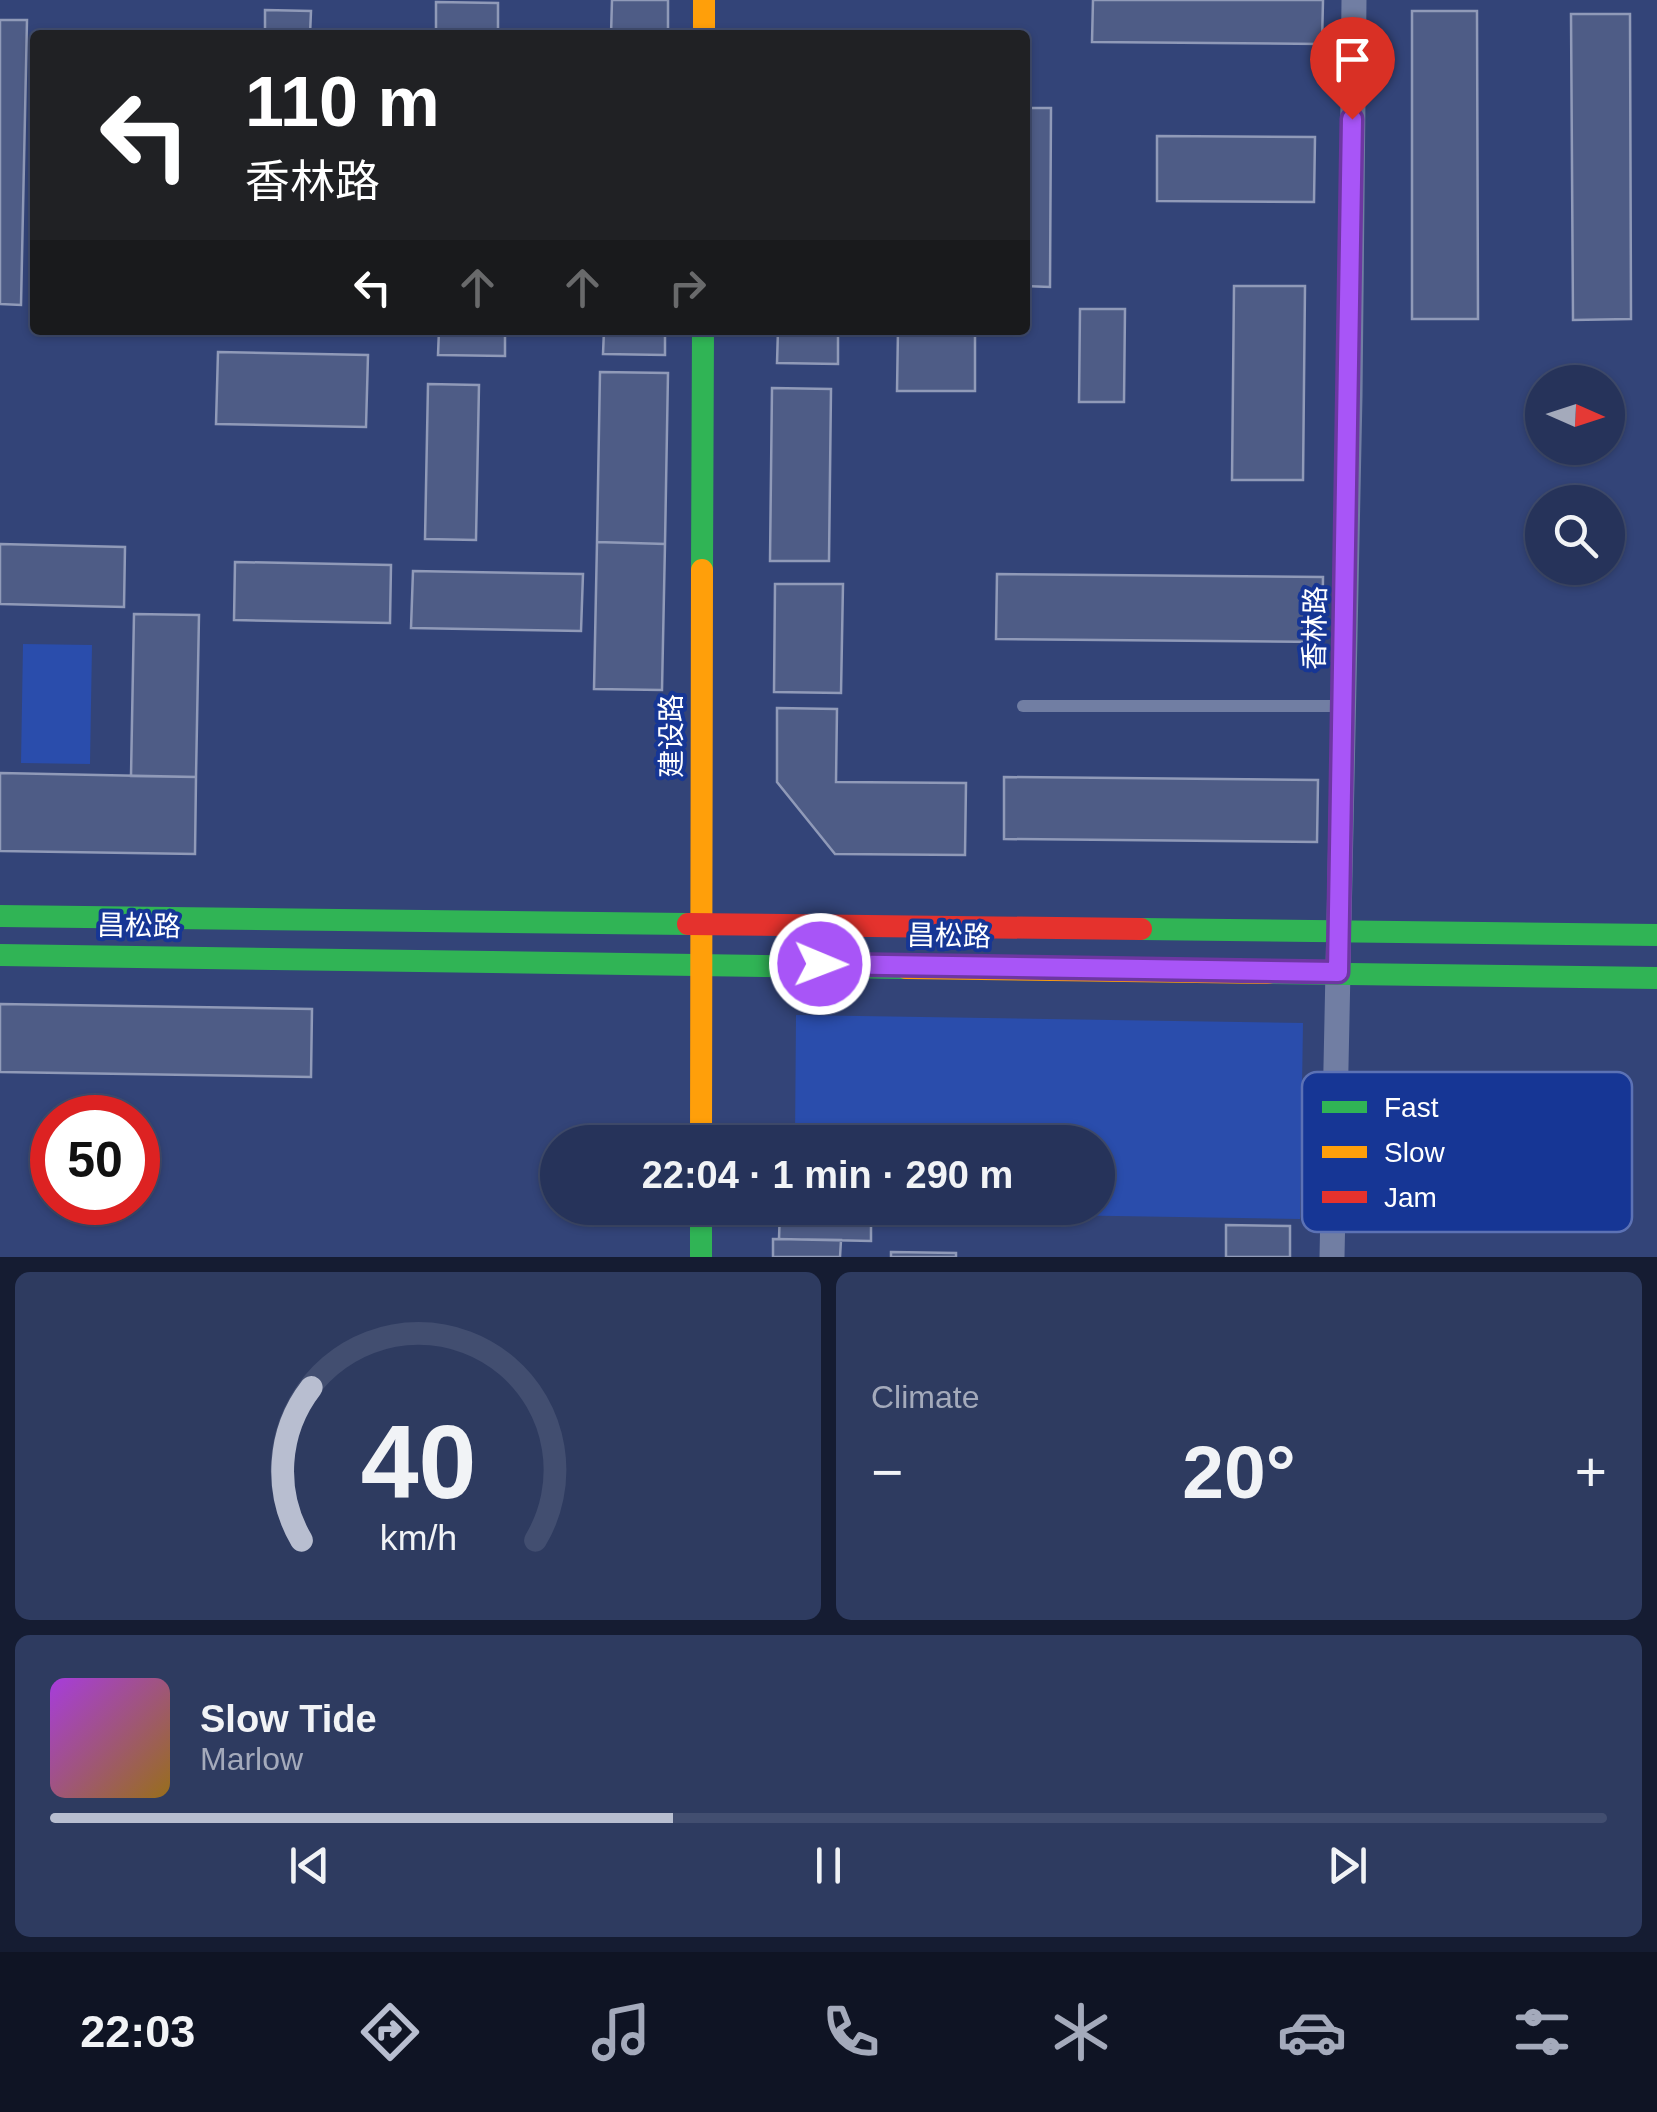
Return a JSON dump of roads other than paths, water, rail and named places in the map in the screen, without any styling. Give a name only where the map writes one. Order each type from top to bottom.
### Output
[{"type":"main road","points":[[704,0],[704,30]]},
{"type":"main road","name":"建设路","points":[[701,1125],[702,335]]},
{"type":"main road","name":"昌松路","points":[[0,916],[1657,935]]},
{"type":"main road","name":"昌松路","points":[[0,955],[1657,978]]},
{"type":"main road","points":[[701,1225],[701,1257]]},
{"type":"street","name":"香林路","points":[[1336,1072],[1354,0]]},
{"type":"street","name":"香林路","points":[[1332,1257],[1333,1232]]},
{"type":"lane","points":[[1023,706],[1343,706]]}]
